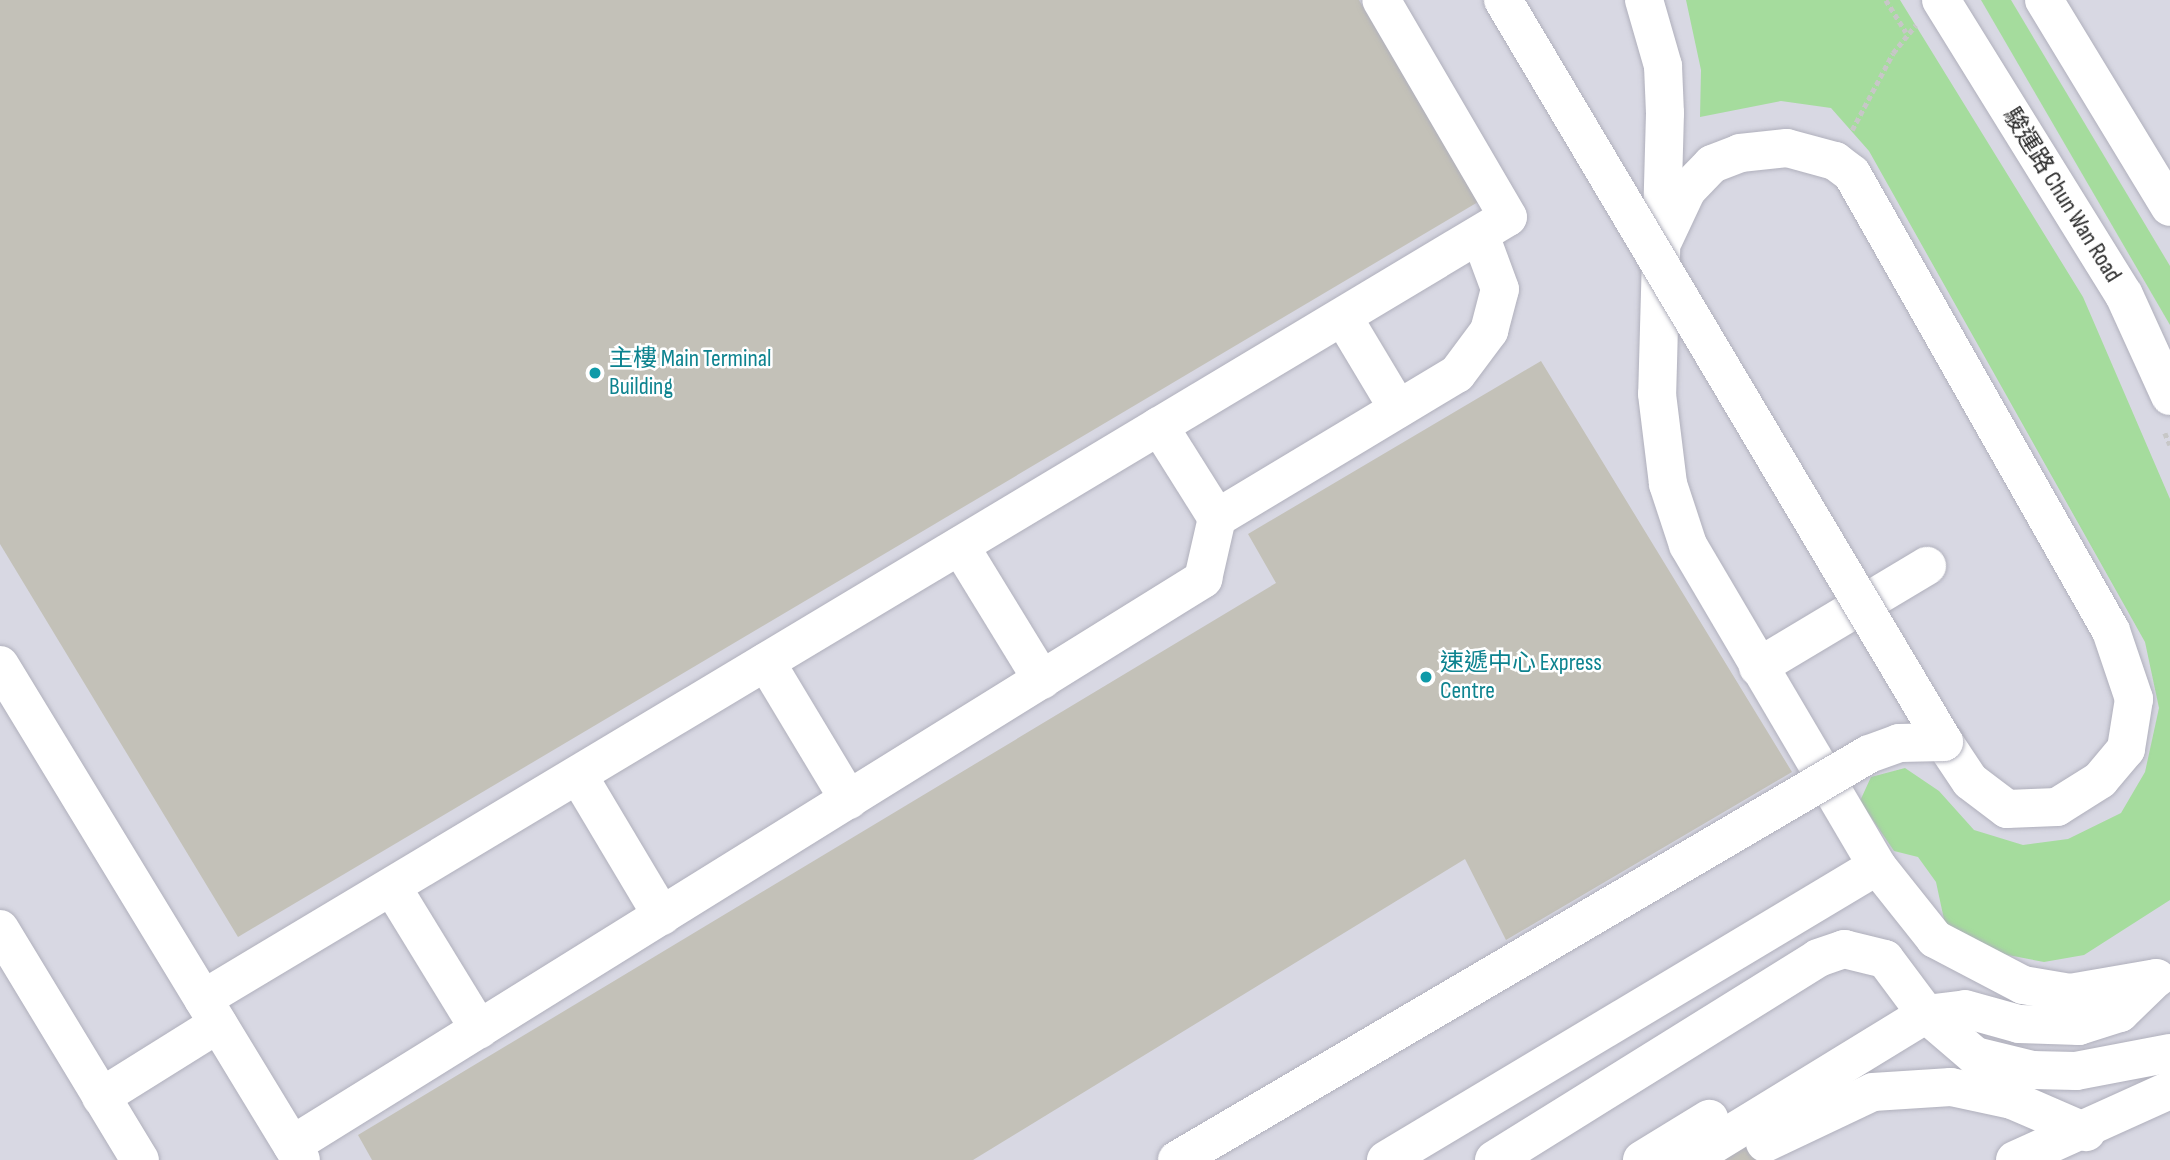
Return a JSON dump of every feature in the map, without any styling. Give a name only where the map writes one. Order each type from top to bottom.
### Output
[{"type":"street","points":[[101,1097],[211,1012],[392,887],[1508,217],[1381,0]]},
{"type":"street","points":[[1503,0],[1944,742],[1970,781],[2007,809],[2057,807],[2100,780],[2126,749],[2134,699],[2112,631],[1852,174],[1835,161],[1787,148],[1740,153],[1712,164],[1687,190],[1662,245]]},
{"type":"street","points":[[1644,0],[1663,66],[1662,245],[1657,394],[1668,484],[1688,545],[1877,866],[1935,939],[2023,985],[2070,993],[2163,974]]},
{"type":"street","name":"駿運路 Chun Wan Road","points":[[1941,0],[2124,295],[2170,396]]},
{"type":"street","points":[[2044,0],[2170,207]]},
{"type":"street","points":[[1217,518],[1457,374],[1489,331],[1500,289],[1480,234]]},
{"type":"street","points":[[1343,317],[1398,409]]},
{"type":"street","points":[[0,665],[297,1153],[479,1029],[1203,579],[1217,518],[1159,426]]},
{"type":"street","points":[[960,546],[1042,680]]},
{"type":"street","points":[[1758,667],[1927,566]]},
{"type":"street","points":[[766,662],[849,800]]},
{"type":"street","points":[[1177,1160],[1869,754],[1899,743],[1944,742]]},
{"type":"street","points":[[578,775],[662,916]]},
{"type":"street","points":[[1386,1160],[1877,866]]},
{"type":"street","points":[[392,887],[479,1029]]},
{"type":"street","points":[[0,929],[140,1160]]},
{"type":"street","points":[[1494,1160],[1818,958],[1844,949],[1885,959],[1926,1014],[1975,1056],[2032,1070],[2076,1071],[2170,1053]]},
{"type":"street","points":[[1688,1160],[1926,1014],[1965,1009],[2019,1024],[2079,1026],[2120,1013],[2163,974]]},
{"type":"street","points":[[1642,1160],[1796,1066],[1840,1067]]},
{"type":"street","points":[[1503,1089],[1618,1085]]},
{"type":"street","points":[[1736,1160],[1804,1119],[1873,1092],[1951,1087],[2012,1100],[2086,1132]]},
{"type":"street","points":[[2015,1160],[2086,1132],[2170,1090]]},
{"type":"path","points":[[1835,161],[1906,32],[1886,0]]},
{"type":"shaded area","points":[[0,0],[2170,0],[2170,1160],[0,1160]]},
{"type":"green space","points":[[1686,0],[1900,0],[2083,297],[2170,499],[2170,900],[2084,955],[2044,962],[1992,952],[1945,924],[1936,882],[1918,857],[1894,851],[1860,801],[1871,777],[1905,768],[1939,791],[1974,830],[2023,845],[2068,839],[2121,813],[2145,772],[2159,708],[2145,642],[1869,151],[1831,108],[1781,101],[1700,117],[1701,70]]},
{"type":"green space","points":[[1981,0],[2011,0],[2170,266],[2170,325]]},
{"type":"building","name":"主樓 Main Terminal Building","points":[[0,0],[1359,0],[1478,202],[238,937],[0,544]]},
{"type":"building","name":"速遞中心 Express Centre","points":[[1541,361],[1792,772],[1506,940],[1465,859],[973,1160],[372,1160],[358,1135],[1276,583],[1248,534]]},
{"type":"building","points":[[1752,1136],[1766,1160],[1710,1160]]},
{"type":"place","name":"主樓 Main Terminal Building","points":[[595,373]]},
{"type":"place","name":"速遞中心 Express Centre","points":[[1426,677]]}]
